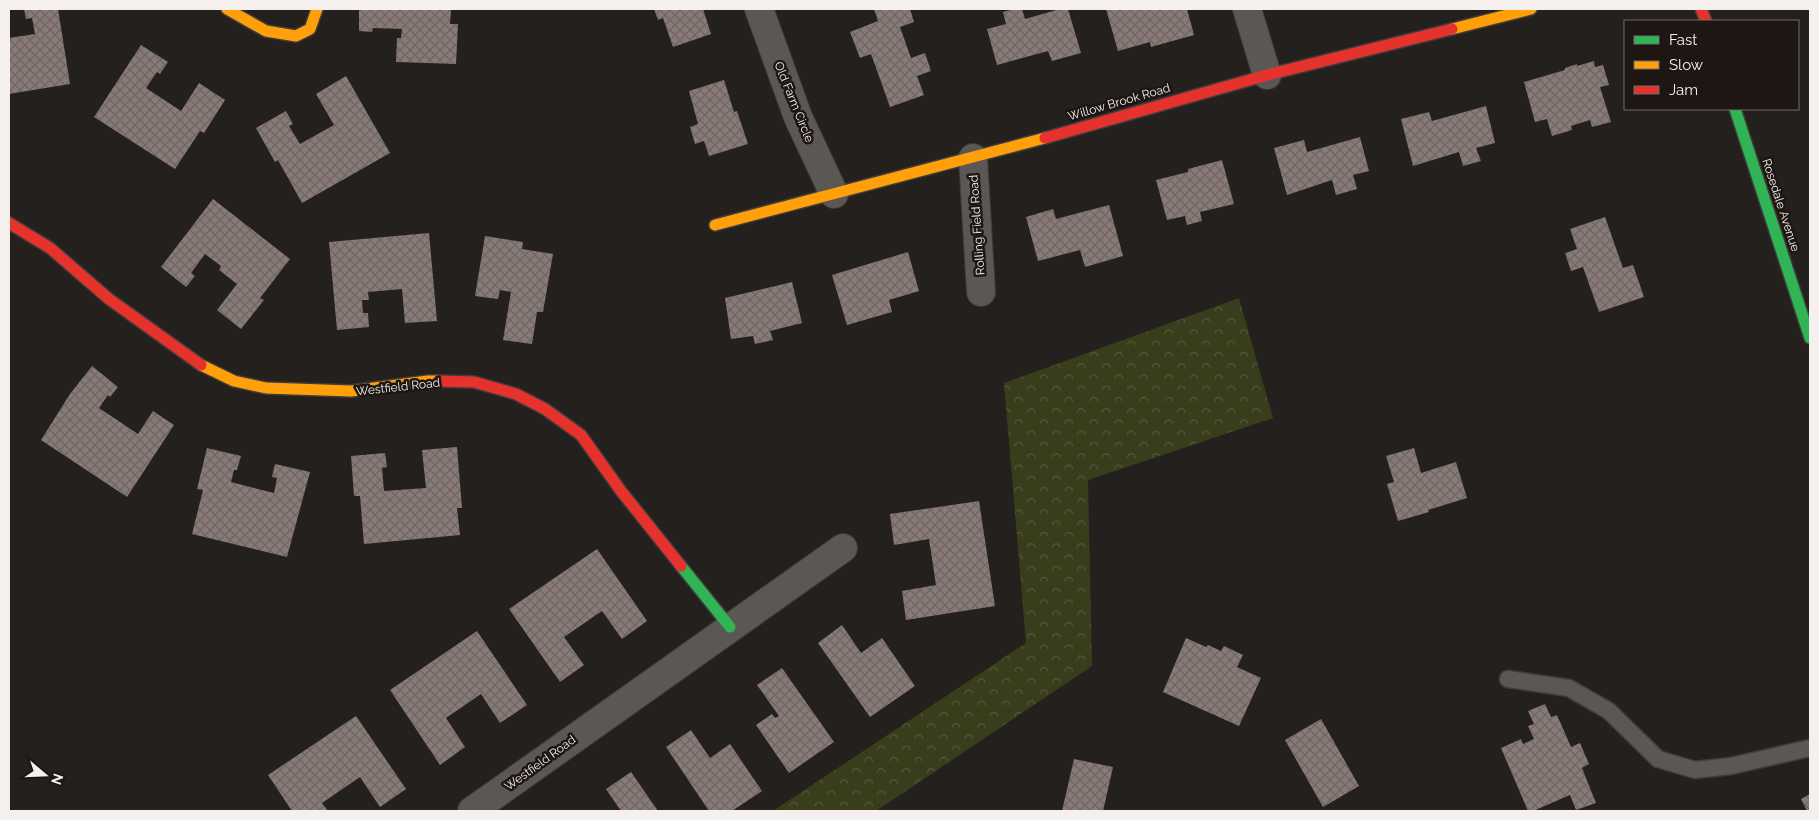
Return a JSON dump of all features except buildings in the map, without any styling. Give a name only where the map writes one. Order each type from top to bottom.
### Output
[{"type":"street","points":[[227,9],[266,31],[296,36],[310,29],[317,9]]},
{"type":"street","name":"Old Farm Circle","points":[[759,9],[798,117],[834,194]]},
{"type":"street","points":[[1247,9],[1267,75]]},
{"type":"street","name":"Willow Brook Road","points":[[715,225],[973,158],[1267,75],[1531,9]]},
{"type":"street","name":"Rosedale Avenue","points":[[1734,110],[1810,338]]},
{"type":"street","name":"Rolling Field Road","points":[[973,158],[981,292]]},
{"type":"street","name":"Westfield Road","points":[[9,224],[50,248],[109,299],[197,363],[234,381],[266,388],[351,391],[428,382],[474,382],[516,394],[544,409],[581,436],[621,491],[730,627]]},
{"type":"street","name":"Westfield Road","points":[[472,811],[843,548]]},
{"type":"lane","points":[[1508,679],[1569,688],[1609,711],[1658,759],[1695,770],[1731,766],[1810,748]]},
{"type":"green space","points":[[1239,298],[1273,418],[1088,480],[1092,666],[876,811],[773,811],[1026,643],[1004,383]]},
{"type":"traffic: fast","points":[[1735,110],[1810,338]]},
{"type":"traffic: fast","points":[[681,566],[730,627]]},
{"type":"traffic: slow","points":[[227,9],[266,31],[296,36],[310,29],[317,9]]},
{"type":"traffic: slow","points":[[1452,29],[1531,9]]},
{"type":"traffic: slow","points":[[715,225],[1045,138]]},
{"type":"traffic: slow","points":[[201,365],[234,381],[266,388],[351,391],[438,381]]},
{"type":"traffic: jam","points":[[1701,9],[1706,20]]},
{"type":"traffic: jam","points":[[1045,138],[1267,75],[1452,29]]},
{"type":"traffic: jam","points":[[9,223],[50,248],[109,299],[201,365]]},
{"type":"traffic: jam","points":[[438,381],[474,382],[516,394],[545,409],[581,435],[621,491],[681,566]]}]
